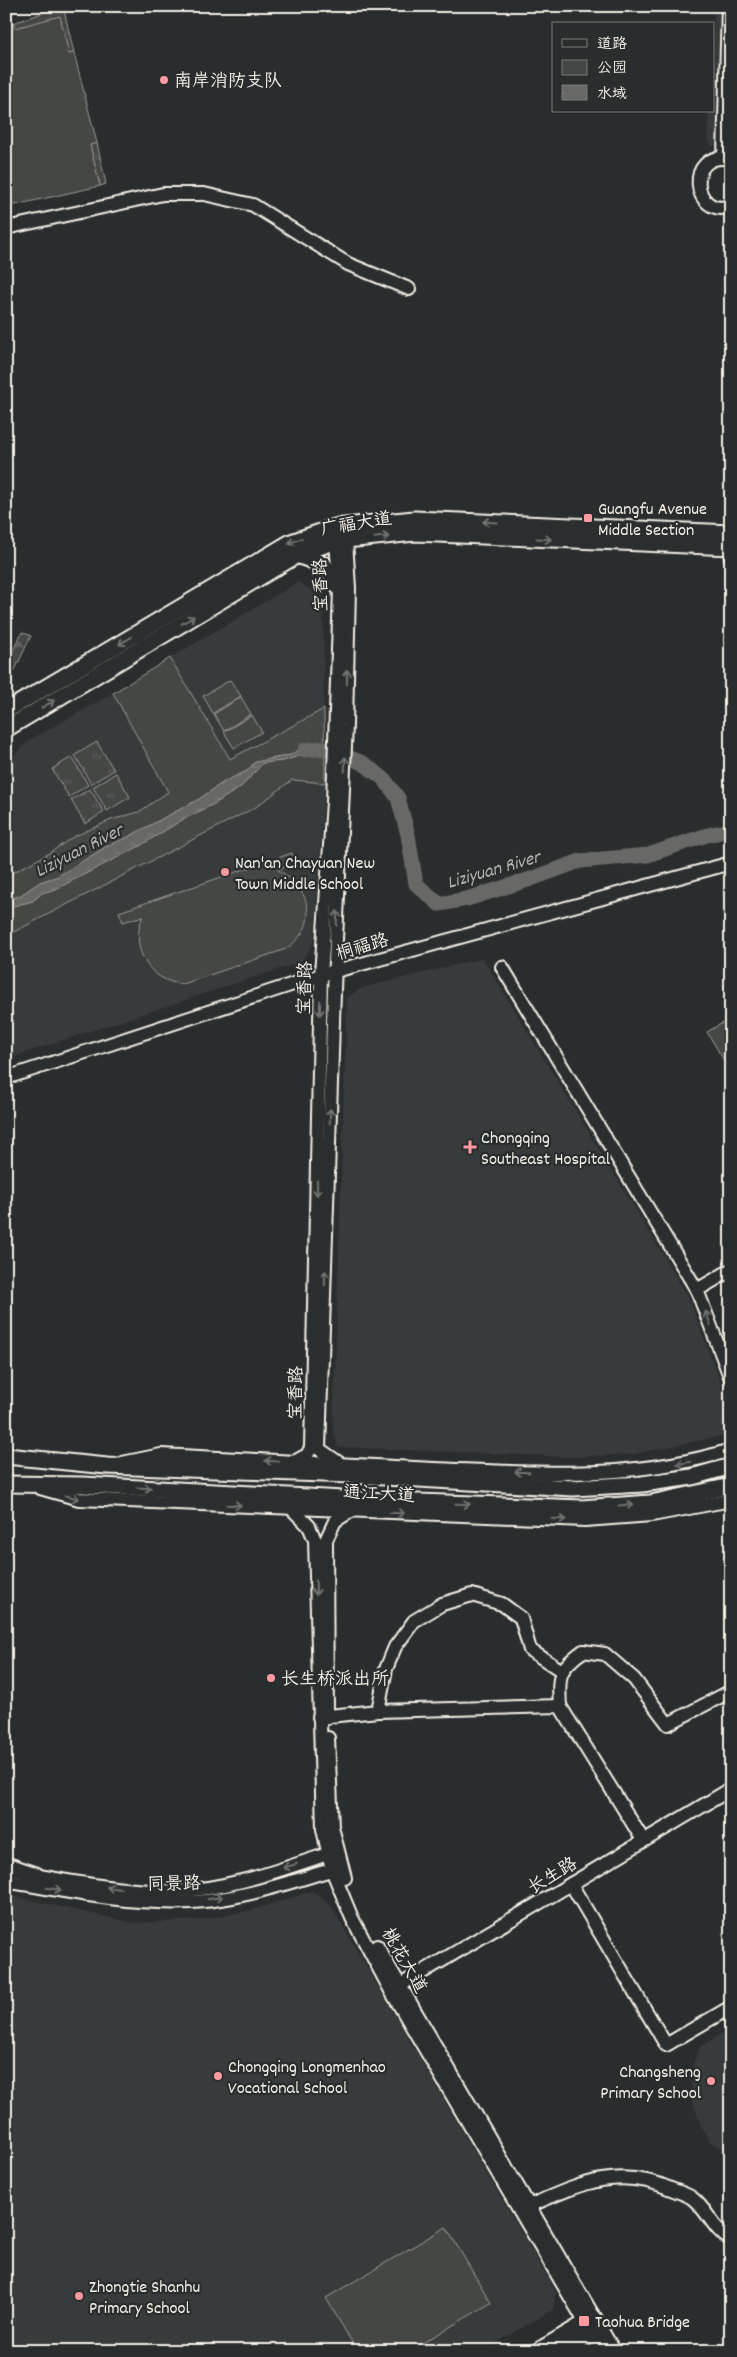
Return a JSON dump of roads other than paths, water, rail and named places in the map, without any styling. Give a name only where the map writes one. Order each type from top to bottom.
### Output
[{"type":"main road","name":"广福大道","points":[[6,711],[291,542],[339,536],[416,533],[730,544]]},
{"type":"main road","name":"广福大道","points":[[6,728],[297,555],[339,536]]},
{"type":"main road","points":[[297,555],[324,565],[340,589]]},
{"type":"main road","name":"通江大道","points":[[9,1454],[108,1466],[350,1475],[574,1488],[642,1484],[692,1476],[731,1466]]},
{"type":"main road","name":"通江大道","points":[[6,1484],[83,1484],[305,1497],[581,1508],[651,1503],[731,1486]]},
{"type":"main road","points":[[6,1494],[25,1485]]},
{"type":"main road","points":[[6,1865],[36,1875]]},
{"type":"main road","points":[[538,2351],[593,2326]]},
{"type":"main road","points":[[564,2351],[593,2326]]},
{"type":"street","points":[[728,6],[727,158],[708,162],[702,168],[698,184],[704,199],[710,204],[718,207],[731,206]]},
{"type":"street","points":[[6,228],[163,194],[204,194],[253,205],[348,264],[409,289]]},
{"type":"street","name":"宝香路","points":[[315,1448],[335,972],[340,726],[339,536]]},
{"type":"street","name":"宝香路","points":[[339,536],[348,588],[340,726]]},
{"type":"street","name":"宝香路","points":[[315,1448],[321,976],[338,803]]},
{"type":"street","name":"桐福路","points":[[6,1078],[321,976],[703,869],[731,863]]},
{"type":"street","points":[[502,967],[697,1290],[731,1380]]},
{"type":"street","points":[[697,1290],[731,1270]]},
{"type":"street","points":[[294,1462],[315,1448],[342,1465]]},
{"type":"street","name":"通江大道","points":[[108,1466],[161,1455],[342,1465],[568,1474],[644,1469],[690,1462],[731,1450]]},
{"type":"street","name":"通江大道","points":[[25,1485],[79,1499],[585,1520],[652,1515],[731,1500]]},
{"type":"street","points":[[291,1508],[320,1540],[335,1521],[351,1511]]},
{"type":"street","name":"桃花大道","points":[[320,1540],[323,1717],[333,1853],[336,1868],[395,1988],[593,2326],[614,2351]]},
{"type":"street","points":[[378,1711],[386,1669],[395,1647],[414,1621],[442,1604],[472,1595],[502,1604],[521,1618],[530,1650],[562,1671]]},
{"type":"street","points":[[643,1840],[560,1706],[558,1679],[566,1663],[583,1651],[605,1654],[634,1679],[668,1724],[731,1691]]},
{"type":"street","points":[[323,1717],[378,1711],[560,1706]]},
{"type":"street","name":"长生路","points":[[395,1988],[731,1789]]},
{"type":"street","points":[[8,1879],[36,1875],[128,1890],[179,1891],[242,1881],[333,1853]]},
{"type":"street","name":"同景路","points":[[8,1879],[102,1898],[193,1902],[258,1891],[336,1868]]},
{"type":"street","points":[[571,1884],[666,2045],[731,2007]]},
{"type":"street","name":"桃花大道","points":[[395,1988],[529,2206],[593,2326],[602,2351]]},
{"type":"street","points":[[529,2206],[582,2183],[620,2178],[654,2181],[692,2198],[721,2235],[731,2240]]},
{"type":"water","points":[[325,744],[325,755],[321,752],[310,752],[284,761],[263,763],[241,787],[140,846],[56,889],[42,893],[33,901],[6,908],[6,900],[21,895],[40,882],[58,876],[109,845],[126,838],[199,799],[225,781],[247,771],[255,762],[290,755],[304,747]]},
{"type":"waterway","name":"Liziyuan River","points":[[305,750],[325,748],[363,763],[384,779],[398,798],[408,835],[416,884],[439,904],[467,899],[580,861],[648,855],[707,835],[731,830]]},
{"type":"place","name":"南岸消防支队","points":[[164,80]]},
{"type":"place","name":"Guangfu Avenue Middle Section","points":[[588,518]]},
{"type":"place","name":"Nan'an Chayuan New Town Middle School","points":[[225,872]]},
{"type":"place","name":"Chongqing Southeast Hospital","points":[[470,1147]]},
{"type":"place","name":"长生桥派出所","points":[[271,1678]]},
{"type":"place","name":"Chongqing Longmenhao Vocational School","points":[[218,2076]]},
{"type":"place","name":"Changsheng Primary School","points":[[711,2081]]},
{"type":"place","name":"Zhongtie Shanhu Primary School","points":[[79,2296]]},
{"type":"place","name":"Taohua Bridge","points":[[584,2321]]}]
